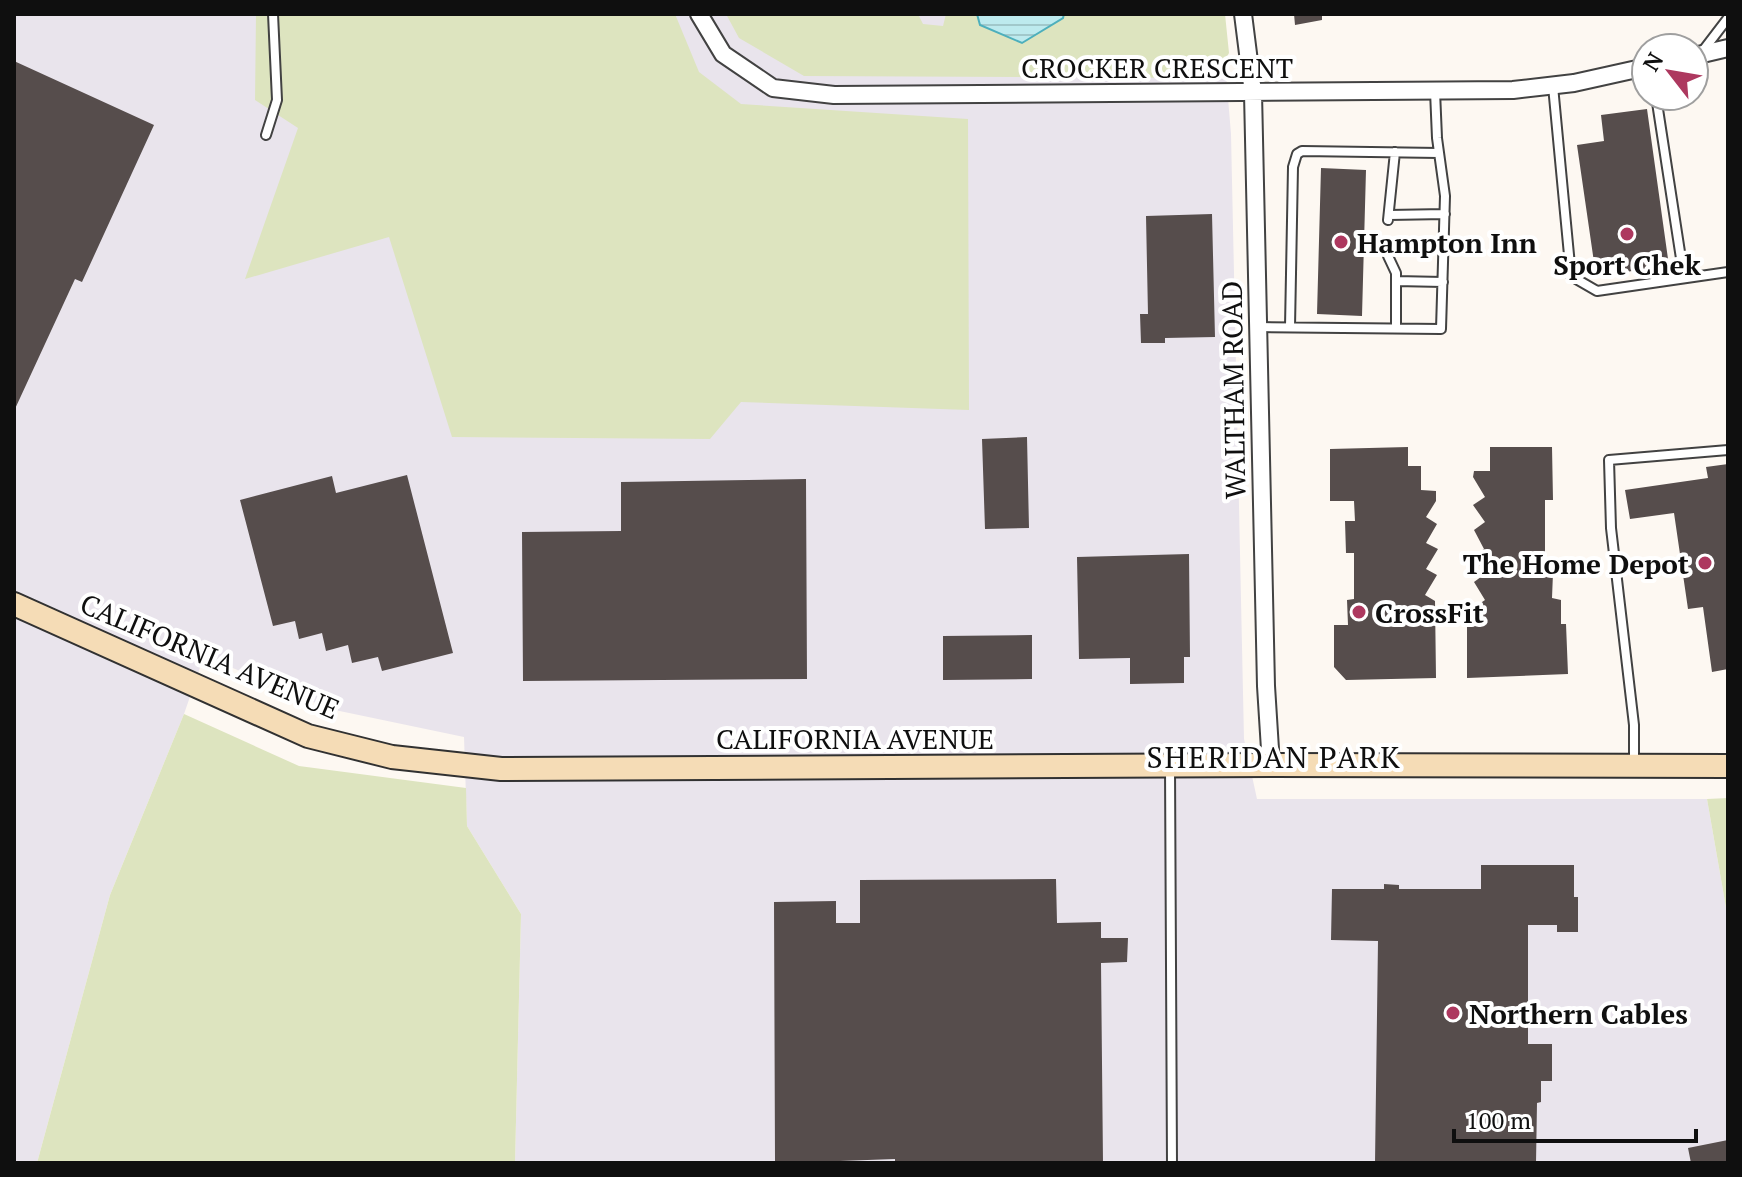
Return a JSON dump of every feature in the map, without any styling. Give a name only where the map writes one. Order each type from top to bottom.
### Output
[{"type":"street","name":"CROCKER CRESCENT","points":[[699,14],[723,54],[773,88],[834,95],[1513,90],[1630,70]]},
{"type":"street","name":"WALTHAM ROAD","points":[[1243,14],[1253,93],[1266,686],[1271,765]]},
{"type":"street","name":"CALIFORNIA AVENUE","points":[[14,604],[308,736],[392,757],[501,769],[1728,766]]},
{"type":"lane","points":[[266,135],[277,100],[273,14]]},
{"type":"lane","points":[[1710,39],[1728,18]]},
{"type":"lane","points":[[1553,85],[1571,276],[1597,291],[1728,272]]},
{"type":"lane","points":[[1258,327],[1441,329],[1445,214],[1435,91]]},
{"type":"lane","points":[[1658,112],[1684,278]]},
{"type":"lane","points":[[1290,327],[1293,167],[1297,154],[1302,151],[1439,153]]},
{"type":"lane","points":[[1395,152],[1389,217],[1445,214]]},
{"type":"lane","points":[[1388,256],[1396,273],[1396,328]]},
{"type":"lane","points":[[1396,281],[1443,282]]},
{"type":"lane","points":[[1634,766],[1634,725],[1611,528],[1609,460],[1728,450]]},
{"type":"lane","points":[[1170,766],[1172,1163]]},
{"type":"shaded area","points":[[14,14],[1221,14],[1231,134],[1244,739],[1257,799],[1707,799],[1728,919],[1728,1163],[515,1163],[521,914],[467,826],[464,737],[330,709],[204,656],[184,714],[110,895],[37,1163],[14,1161]]},
{"type":"green space","points":[[256,14],[675,14],[699,72],[741,104],[968,119],[969,410],[741,402],[710,439],[452,437],[389,237],[245,279],[298,128],[255,100]]},
{"type":"green space","points":[[726,14],[918,14],[923,24],[943,26],[946,14],[977,14],[980,25],[1063,18],[1064,14],[1225,14],[1229,53],[1215,78],[804,76],[739,38]]},
{"type":"green space","points":[[184,714],[299,766],[466,788],[467,826],[521,914],[515,1163],[37,1163],[110,895]]},
{"type":"green space","points":[[1728,798],[1728,919],[1707,799]]},
{"type":"water","points":[[977,14],[1064,14],[1063,18],[1022,43],[980,25]]},
{"type":"building","points":[[1294,14],[1322,14],[1322,20],[1295,25]]},
{"type":"building","points":[[14,61],[154,125],[82,282],[75,279],[14,411]]},
{"type":"building","points":[[1647,112],[1669,266],[1596,276],[1577,145],[1604,141],[1601,115]]},
{"type":"building","name":"Hampton Inn","points":[[1321,168],[1366,170],[1362,316],[1317,314]]},
{"type":"building","points":[[1212,214],[1215,337],[1165,338],[1165,343],[1141,343],[1140,314],[1148,314],[1146,216]]},
{"type":"building","points":[[1027,437],[1029,528],[985,529],[982,439]]},
{"type":"building","points":[[1408,447],[1408,466],[1421,466],[1421,490],[1436,491],[1436,501],[1426,517],[1437,524],[1426,543],[1438,549],[1426,569],[1437,575],[1425,595],[1435,601],[1436,678],[1346,680],[1334,667],[1334,625],[1348,625],[1347,600],[1354,599],[1354,553],[1346,553],[1345,521],[1355,521],[1354,501],[1330,501],[1330,449]]},
{"type":"building","points":[[1490,447],[1552,447],[1553,500],[1545,500],[1545,572],[1553,573],[1552,598],[1561,600],[1561,624],[1566,624],[1568,674],[1467,678],[1467,612],[1485,600],[1474,582],[1485,574],[1474,556],[1484,549],[1474,530],[1485,522],[1473,505],[1485,497],[1473,477],[1474,471],[1490,471]]},
{"type":"building","name":"The Home Depot","points":[[1728,464],[1728,669],[1712,672],[1703,607],[1688,609],[1674,513],[1630,519],[1625,490],[1708,478],[1706,467]]},
{"type":"building","points":[[407,475],[453,653],[382,671],[378,657],[352,663],[348,645],[326,651],[322,633],[299,639],[295,621],[273,626],[240,500],[332,476],[336,493]]},
{"type":"building","points":[[806,479],[807,679],[523,681],[522,532],[621,531],[621,482]]},
{"type":"building","points":[[1189,554],[1190,657],[1184,657],[1184,683],[1130,684],[1130,658],[1079,659],[1077,557]]},
{"type":"building","points":[[1032,635],[1032,679],[943,680],[943,636]]},
{"type":"building","name":"Northern Cables","points":[[1481,865],[1574,865],[1578,932],[1557,932],[1557,925],[1528,925],[1528,1044],[1552,1044],[1552,1081],[1541,1081],[1541,1102],[1537,1103],[1536,1163],[1375,1163],[1378,941],[1331,940],[1332,889],[1384,889],[1384,884],[1399,885],[1399,889],[1481,889]]},
{"type":"building","points":[[1056,879],[1057,923],[1101,922],[1101,938],[1128,938],[1127,962],[1101,963],[1103,1163],[895,1163],[895,1159],[840,1163],[775,1161],[774,902],[836,901],[836,923],[860,923],[860,880]]},
{"type":"building","points":[[1728,1140],[1728,1163],[1691,1163],[1688,1148]]},
{"type":"place","name":"Sport Chek","points":[[1627,234]]},
{"type":"place","name":"Hampton Inn","points":[[1341,242]]},
{"type":"place","name":"The Home Depot","points":[[1705,563]]},
{"type":"place","name":"CrossFit","points":[[1359,612]]},
{"type":"place","name":"Northern Cables","points":[[1453,1013]]},
{"type":"district","name":"SHERIDAN PARK","points":[[1274,757]]}]
